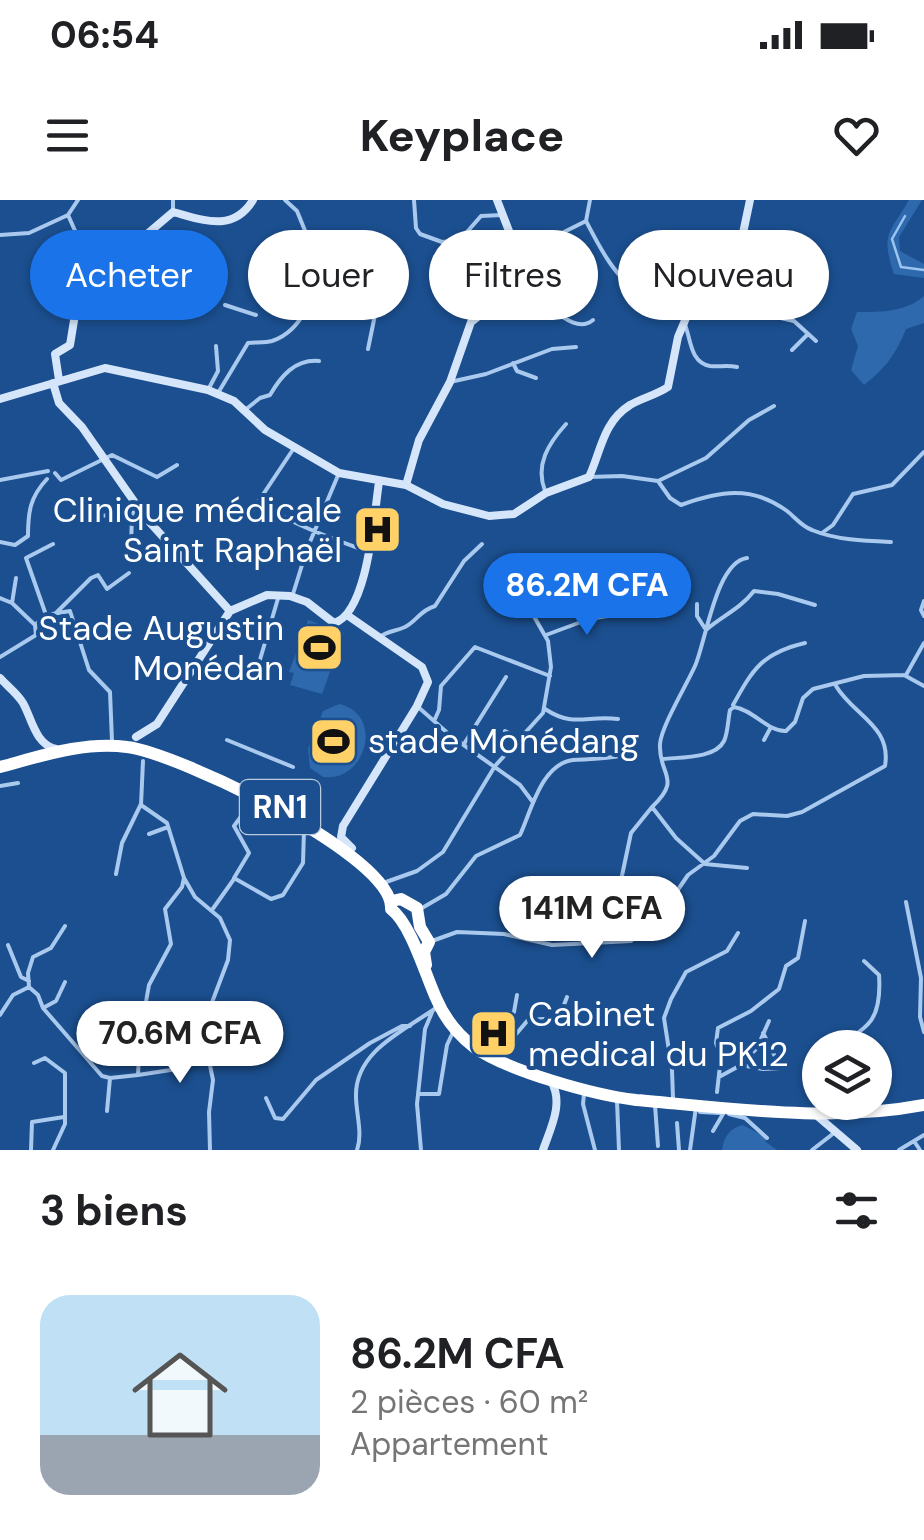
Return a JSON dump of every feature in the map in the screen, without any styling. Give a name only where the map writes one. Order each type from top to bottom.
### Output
[{"type":"highway","name":"RN1","points":[[0,764],[129,743]]},
{"type":"highway","name":"RN1","points":[[0,764],[56,749],[129,743],[185,758],[352,848],[386,882],[403,906],[453,1020],[491,1052],[601,1089],[802,1109]]},
{"type":"highway","points":[[129,743],[149,756]]},
{"type":"highway","name":"RN1","points":[[149,756],[191,766],[340,845],[364,864],[403,906],[437,1002],[457,1032],[484,1053],[586,1089],[636,1100],[802,1111]]},
{"type":"highway","points":[[403,906],[430,942],[424,952],[426,965]]},
{"type":"highway","name":"RN1","points":[[892,1106],[924,1103]]},
{"type":"street","points":[[0,235],[29,233],[68,215],[78,200]]},
{"type":"street","points":[[152,230],[173,212],[173,200]]},
{"type":"street","points":[[173,212],[208,223],[220,222],[242,214],[253,200]]},
{"type":"street","points":[[284,200],[297,211],[305,230]]},
{"type":"street","points":[[414,200],[416,228],[420,234],[442,242],[460,240],[481,216],[502,215]]},
{"type":"street","points":[[497,200],[508,230]]},
{"type":"street","points":[[590,200],[586,221],[600,250],[618,272]]},
{"type":"street","points":[[742,230],[748,201]]},
{"type":"street","points":[[68,215],[75,230]]},
{"type":"street","points":[[568,230],[586,221]]},
{"type":"street","points":[[74,320],[70,345],[54,354],[59,403],[82,426],[163,540],[218,594],[230,612]]},
{"type":"street","points":[[218,393],[248,343],[278,338],[296,320]]},
{"type":"street","points":[[368,350],[374,320]]},
{"type":"street","points":[[406,485],[419,440],[450,382],[473,320]]},
{"type":"street","points":[[568,320],[577,326],[586,326],[593,320]]},
{"type":"street","points":[[589,477],[604,433],[614,418],[670,383],[685,320]]},
{"type":"street","points":[[684,324],[687,320]]},
{"type":"street","points":[[790,320],[816,341]]},
{"type":"street","points":[[684,324],[692,350],[702,362],[709,366],[737,366]]},
{"type":"street","points":[[792,350],[808,334]]},
{"type":"street","points":[[208,390],[218,370],[216,346]]},
{"type":"street","points":[[450,382],[552,348],[576,347]]},
{"type":"street","points":[[245,410],[270,395],[283,374],[298,364],[319,361]]},
{"type":"street","points":[[512,363],[517,371],[536,378]]},
{"type":"street","points":[[0,398],[95,369],[113,368],[208,390],[245,410],[265,430],[339,473],[406,485],[452,507],[500,516],[514,514],[546,493],[589,477],[658,481],[706,458],[749,420],[774,406]]},
{"type":"street","points":[[546,493],[540,465],[552,440],[566,424]]},
{"type":"street","points":[[252,511],[294,448]]},
{"type":"street","points":[[822,533],[833,525],[853,494],[892,485],[924,452]]},
{"type":"street","points":[[55,472],[60,480],[104,457],[116,455],[158,477],[176,464]]},
{"type":"street","points":[[0,480],[48,471]]},
{"type":"street","points":[[293,596],[339,473]]},
{"type":"street","points":[[0,542],[15,544],[28,536],[28,513],[34,492],[47,479]]},
{"type":"street","points":[[658,481],[670,498],[681,505],[736,492],[757,494],[808,528],[868,542],[891,542]]},
{"type":"street","points":[[0,656],[33,638],[35,624],[46,615],[70,610],[89,670],[110,692],[129,743],[156,724],[230,612],[267,595],[279,595],[307,602],[334,624],[347,616],[361,590],[379,482]]},
{"type":"street","points":[[261,498],[264,506],[367,552]]},
{"type":"street","points":[[131,546],[136,506]]},
{"type":"street","points":[[87,516],[132,515]]},
{"type":"street","points":[[46,615],[26,558],[53,544]]},
{"type":"street","points":[[380,638],[389,629],[410,624],[420,611],[435,606],[464,560],[482,544]]},
{"type":"street","points":[[599,944],[604,908],[620,885],[630,833],[668,787],[660,740],[697,662],[710,607],[734,564],[747,558]]},
{"type":"street","points":[[56,613],[91,578],[98,575],[107,589],[129,573]]},
{"type":"street","points":[[12,602],[16,578]]},
{"type":"street","points":[[386,882],[416,871],[443,852],[494,766],[545,709],[550,676],[546,635],[516,584]]},
{"type":"street","points":[[706,630],[736,611],[754,591],[814,605]]},
{"type":"street","points":[[254,680],[279,595]]},
{"type":"street","points":[[0,598],[12,602],[35,624]]},
{"type":"street","points":[[924,600],[924,616]]},
{"type":"street","points":[[696,604],[697,616],[706,630]]},
{"type":"street","points":[[546,635],[589,619],[620,614]]},
{"type":"street","points":[[347,616],[427,673],[428,686],[343,826],[340,836],[352,848]]},
{"type":"street","points":[[663,758],[705,754],[719,746],[725,738],[730,710],[749,675],[777,651],[805,643]]},
{"type":"street","points":[[904,675],[924,643]]},
{"type":"street","points":[[434,719],[442,686],[475,646],[550,676]]},
{"type":"street","points":[[730,710],[738,707],[777,732],[786,731],[796,722],[806,694],[817,688],[864,676],[904,675],[924,686]]},
{"type":"street","points":[[464,744],[506,677]]},
{"type":"street","points":[[0,678],[22,701],[47,747],[56,749]]},
{"type":"street","points":[[430,942],[458,932],[504,934],[552,945],[626,942],[634,938],[662,912],[684,879],[704,864],[736,824],[748,816],[802,812],[885,766],[881,734],[836,686]]},
{"type":"street","points":[[417,706],[525,790],[532,801]]},
{"type":"street","points":[[545,709],[569,722],[601,717],[618,719]]},
{"type":"street","points":[[764,740],[771,727]]},
{"type":"street","points":[[505,731],[518,738]]},
{"type":"street","points":[[35,754],[42,740]]},
{"type":"street","points":[[227,740],[294,767]]},
{"type":"street","points":[[116,874],[122,843],[141,804],[149,756]]},
{"type":"street","points":[[403,906],[440,900],[476,856],[520,835],[532,801],[561,764],[620,756]]},
{"type":"street","points":[[0,786],[18,783]]},
{"type":"street","points":[[212,910],[249,853],[234,826],[248,803],[256,801]]},
{"type":"street","points":[[141,804],[169,826],[184,878],[195,897],[212,910],[227,930],[230,949],[204,1020],[213,1080],[210,1150]]},
{"type":"street","points":[[652,807],[676,838],[704,864],[748,868]]},
{"type":"street","points":[[280,815],[310,828],[359,865],[364,864]]},
{"type":"street","points":[[149,834],[169,826]]},
{"type":"street","points":[[310,828],[333,832],[343,826]]},
{"type":"street","points":[[234,879],[278,899],[293,883],[303,863],[310,828]]},
{"type":"street","points":[[138,1075],[148,985],[171,944],[165,909],[184,878]]},
{"type":"street","points":[[906,902],[921,978],[920,1017],[924,1032]]},
{"type":"street","points":[[600,932],[626,930],[641,918]]},
{"type":"street","points":[[718,1092],[721,1058],[716,1043],[720,1025],[751,1011],[779,989],[785,968],[798,958],[805,921]]},
{"type":"street","points":[[0,1015],[13,995],[29,984],[33,957],[51,948],[65,926]]},
{"type":"street","points":[[673,1098],[665,1014],[686,972],[727,951],[738,933]]},
{"type":"street","points":[[8,945],[20,977],[38,995],[42,1008],[96,1070],[110,1078],[178,1069],[207,1051]]},
{"type":"street","points":[[860,1030],[877,1010],[879,974],[864,960]]},
{"type":"street","points":[[42,1008],[56,1001],[65,982]]},
{"type":"street","points":[[484,1043],[494,1028],[514,1012],[517,994]]},
{"type":"street","points":[[502,1052],[528,1020],[560,1018],[567,997]]},
{"type":"street","points":[[357,1150],[357,1083],[377,1047],[435,1009],[425,1029],[418,1094],[421,1150]]},
{"type":"street","points":[[719,1077],[754,1054],[769,1021]]},
{"type":"street","points":[[266,1098],[275,1118],[284,1120],[316,1080],[370,1043],[402,1026],[410,1026]]},
{"type":"street","points":[[418,1094],[438,1094],[453,1032]]},
{"type":"street","points":[[741,1065],[781,1068],[762,1033]]},
{"type":"street","points":[[34,1062],[45,1058],[65,1073],[64,1130],[53,1150]]},
{"type":"street","points":[[544,1076],[554,1083],[557,1094]]},
{"type":"street","points":[[107,1112],[110,1078]]},
{"type":"street","points":[[543,1150],[556,1114],[560,1086],[570,1084]]},
{"type":"street","points":[[586,1089],[583,1104],[595,1150]]},
{"type":"street","points":[[617,1101],[618,1150]]},
{"type":"street","points":[[655,1105],[658,1146]]},
{"type":"street","points":[[690,1150],[696,1109],[745,1118],[767,1138]]},
{"type":"street","points":[[713,1131],[723,1113]]},
{"type":"street","points":[[31,1150],[32,1122],[65,1117]]},
{"type":"street","points":[[833,1120],[834,1133],[856,1150]]},
{"type":"street","points":[[677,1123],[679,1150]]},
{"type":"street","points":[[812,1150],[834,1133]]},
{"type":"street","points":[[899,1150],[924,1135]]},
{"type":"street","points":[[914,1141],[920,1150]]},
{"type":"shaded area","points":[[909,200],[922,200],[899,237],[900,251],[924,264],[924,278],[894,274],[888,250],[889,234]]},
{"type":"shaded area","points":[[924,296],[924,323],[906,329],[889,360],[864,385],[851,370],[858,346],[851,329],[857,312],[901,308]]},
{"type":"shaded area","name":"Stade Augustin Monédan","points":[[308,620],[344,633],[322,694],[290,685],[294,673],[289,672]]},
{"type":"shaded area","points":[[339,704],[353,710],[362,720],[364,746],[350,770],[323,777],[310,768],[308,749],[323,711]]},
{"type":"shaded area","points":[[743,1125],[765,1137],[777,1150],[722,1150],[728,1133]]},
{"type":"waterway","points":[[905,216],[892,239],[901,267],[924,270]]},
{"type":"place","name":"Clinique médicale Saint Raphaël","points":[[377,530]]},
{"type":"place","name":"Stade Augustin Monédan","points":[[319,648]]},
{"type":"place","name":"stade Monédang","points":[[333,741]]},
{"type":"place","name":"Cabinet medical du PK12","points":[[493,1034]]}]
